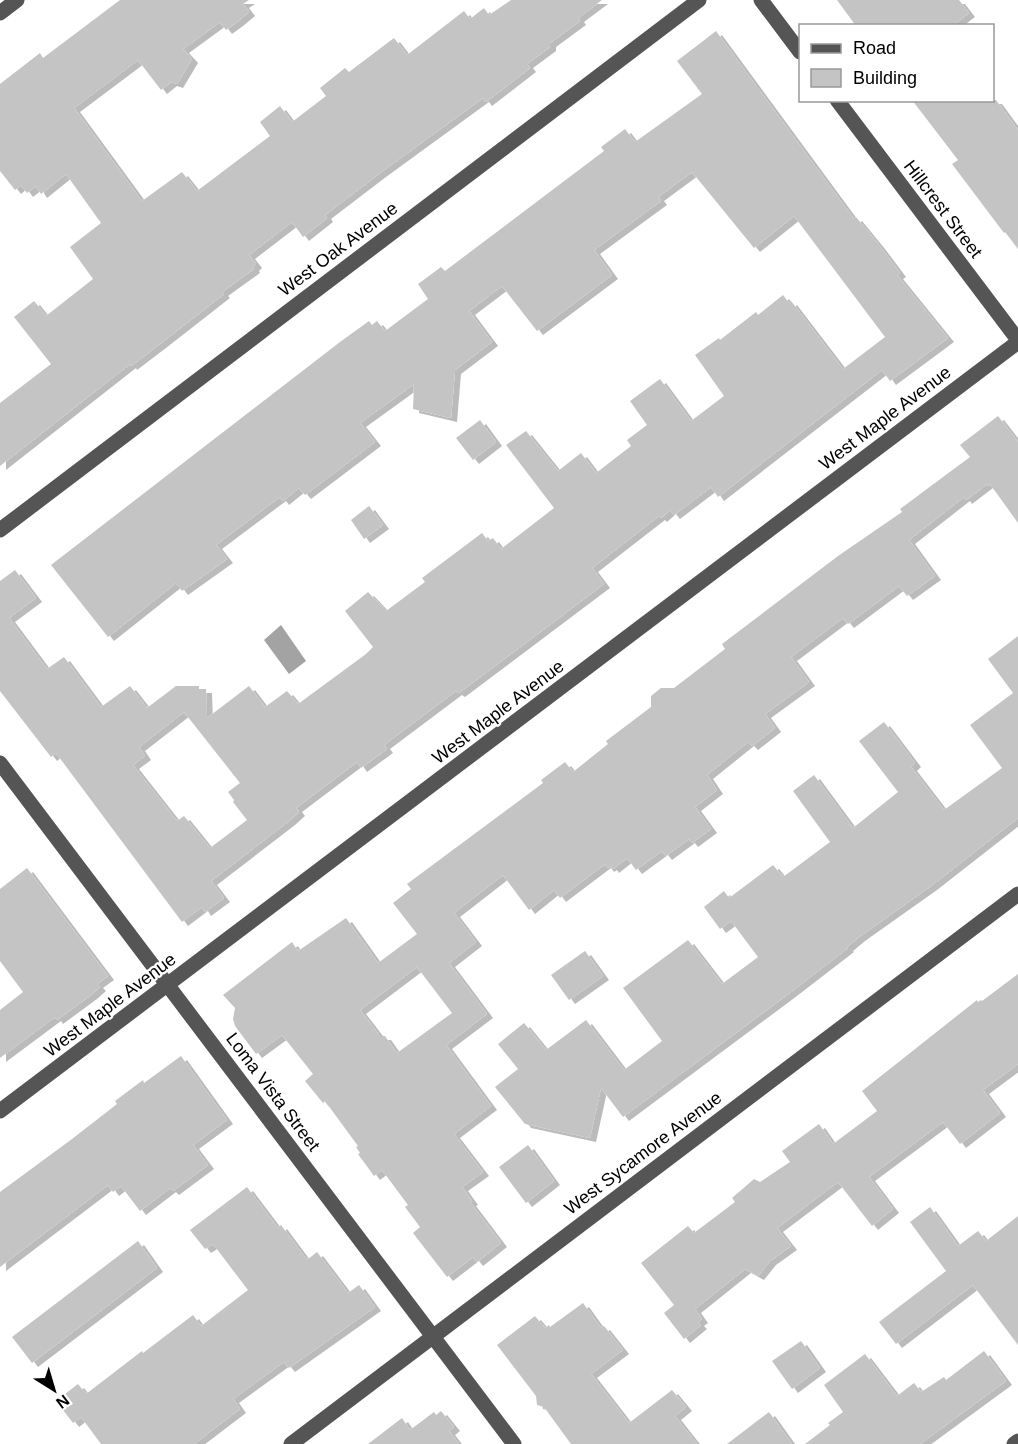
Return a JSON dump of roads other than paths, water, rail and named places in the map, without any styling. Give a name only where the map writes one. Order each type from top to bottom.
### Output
[{"type":"street","points":[[0,13],[17,0]]},
{"type":"street","name":"West Oak Avenue","points":[[0,530],[699,0]]},
{"type":"street","points":[[761,0],[799,49]]},
{"type":"street","name":"Hillcrest Street","points":[[839,102],[1018,341]]},
{"type":"street","name":"West Maple Avenue","points":[[0,1112],[1018,341]]},
{"type":"street","name":"Loma Vista Street","points":[[1,767],[514,1444]]},
{"type":"street","name":"West Sycamore Avenue","points":[[291,1444],[1018,894]]},
{"type":"street","points":[[1014,1444],[1018,1441]]}]
